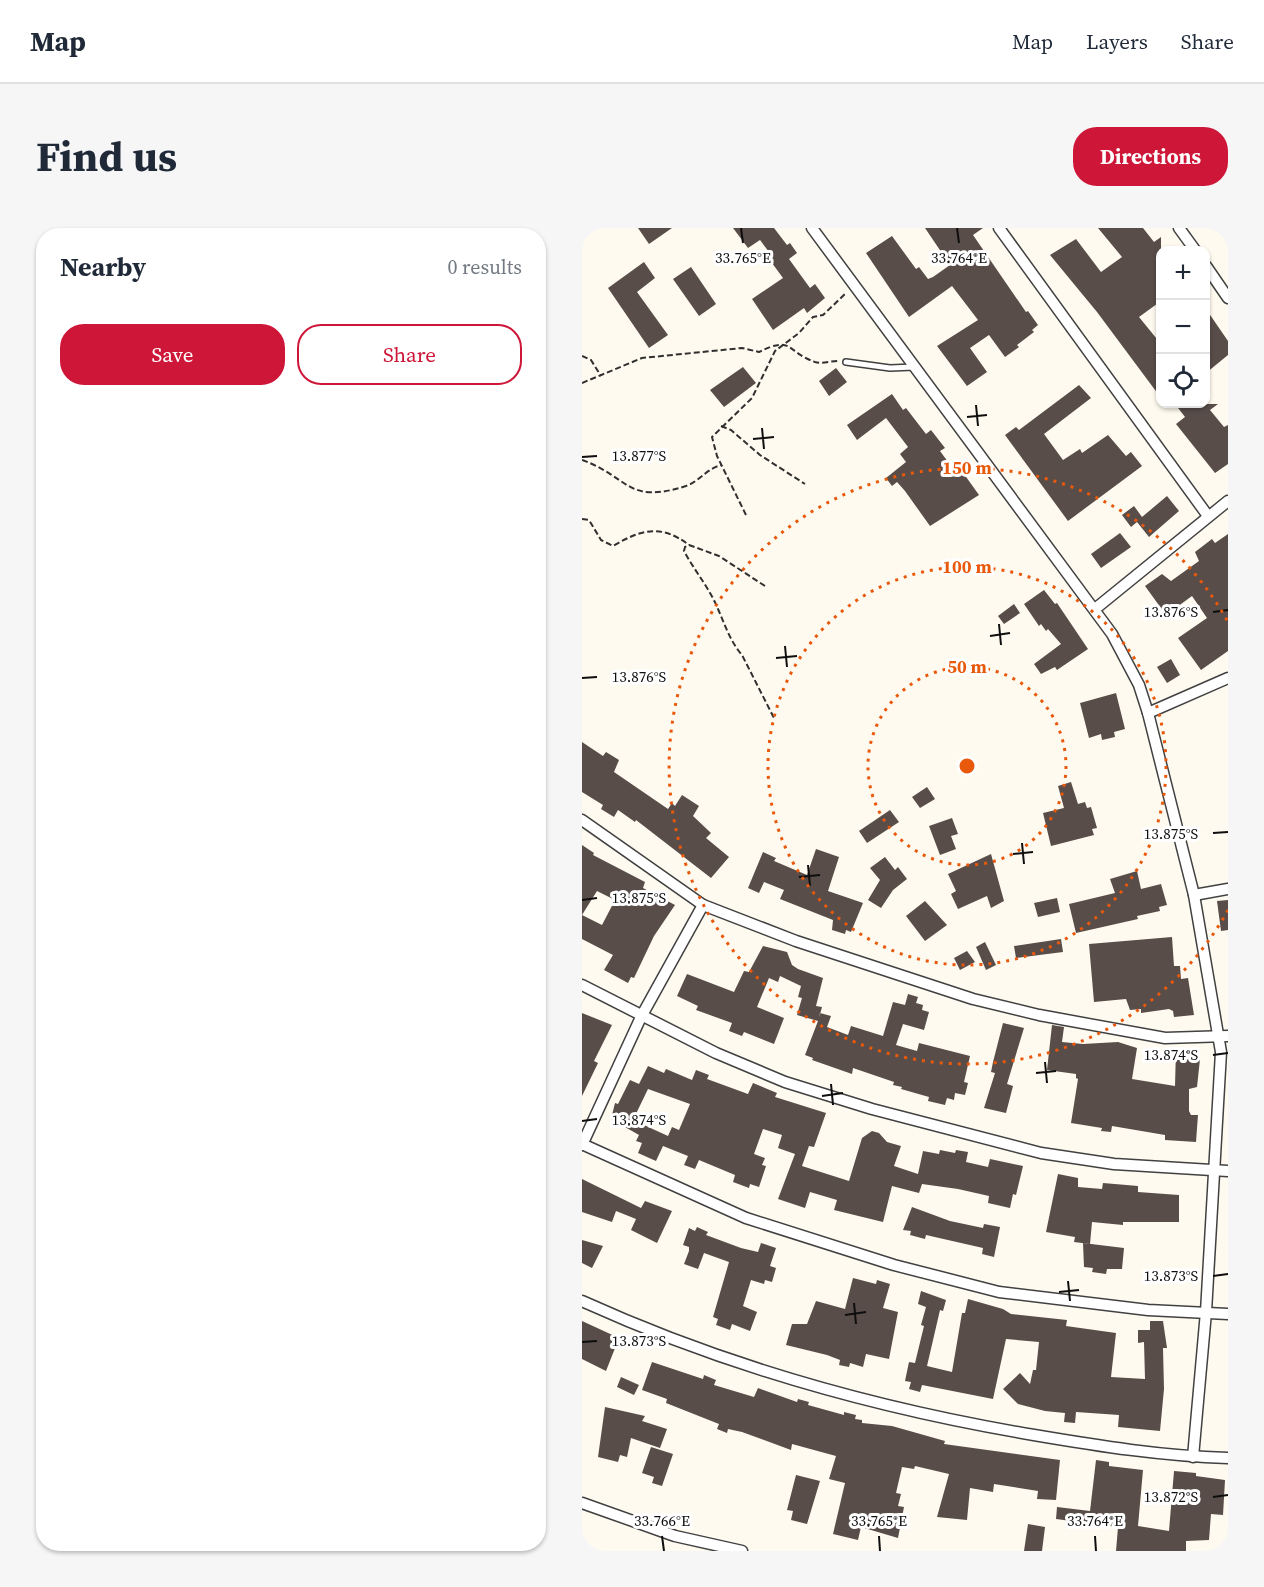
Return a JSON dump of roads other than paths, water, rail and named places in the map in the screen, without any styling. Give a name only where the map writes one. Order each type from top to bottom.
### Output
[{"type":"street","points":[[812,228],[1095,609],[1127,659],[1148,713],[1194,895],[1224,1036],[1206,1312],[1193,1457]]},
{"type":"street","points":[[999,228],[1208,516]]},
{"type":"street","points":[[1179,228],[1192,246]]},
{"type":"street","points":[[1210,272],[1228,298]]},
{"type":"street","points":[[1095,609],[1228,501]]},
{"type":"street","points":[[1148,713],[1228,678]]},
{"type":"street","points":[[582,820],[703,905],[796,941],[973,999],[1128,1033],[1165,1038],[1224,1036]]},
{"type":"street","points":[[1194,895],[1228,889]]},
{"type":"street","points":[[703,905],[641,1017],[582,1145],[746,1218],[894,1265],[999,1292],[1148,1310],[1228,1314]]},
{"type":"street","points":[[582,985],[641,1017],[716,1053],[786,1082],[939,1128],[1051,1155],[1114,1164],[1228,1170]]},
{"type":"street","points":[[582,1301],[679,1342],[903,1411],[1117,1449],[1193,1457],[1228,1458]]},
{"type":"street","points":[[582,1503],[675,1536],[742,1551]]},
{"type":"lane","points":[[846,362],[890,368],[914,367]]}]
